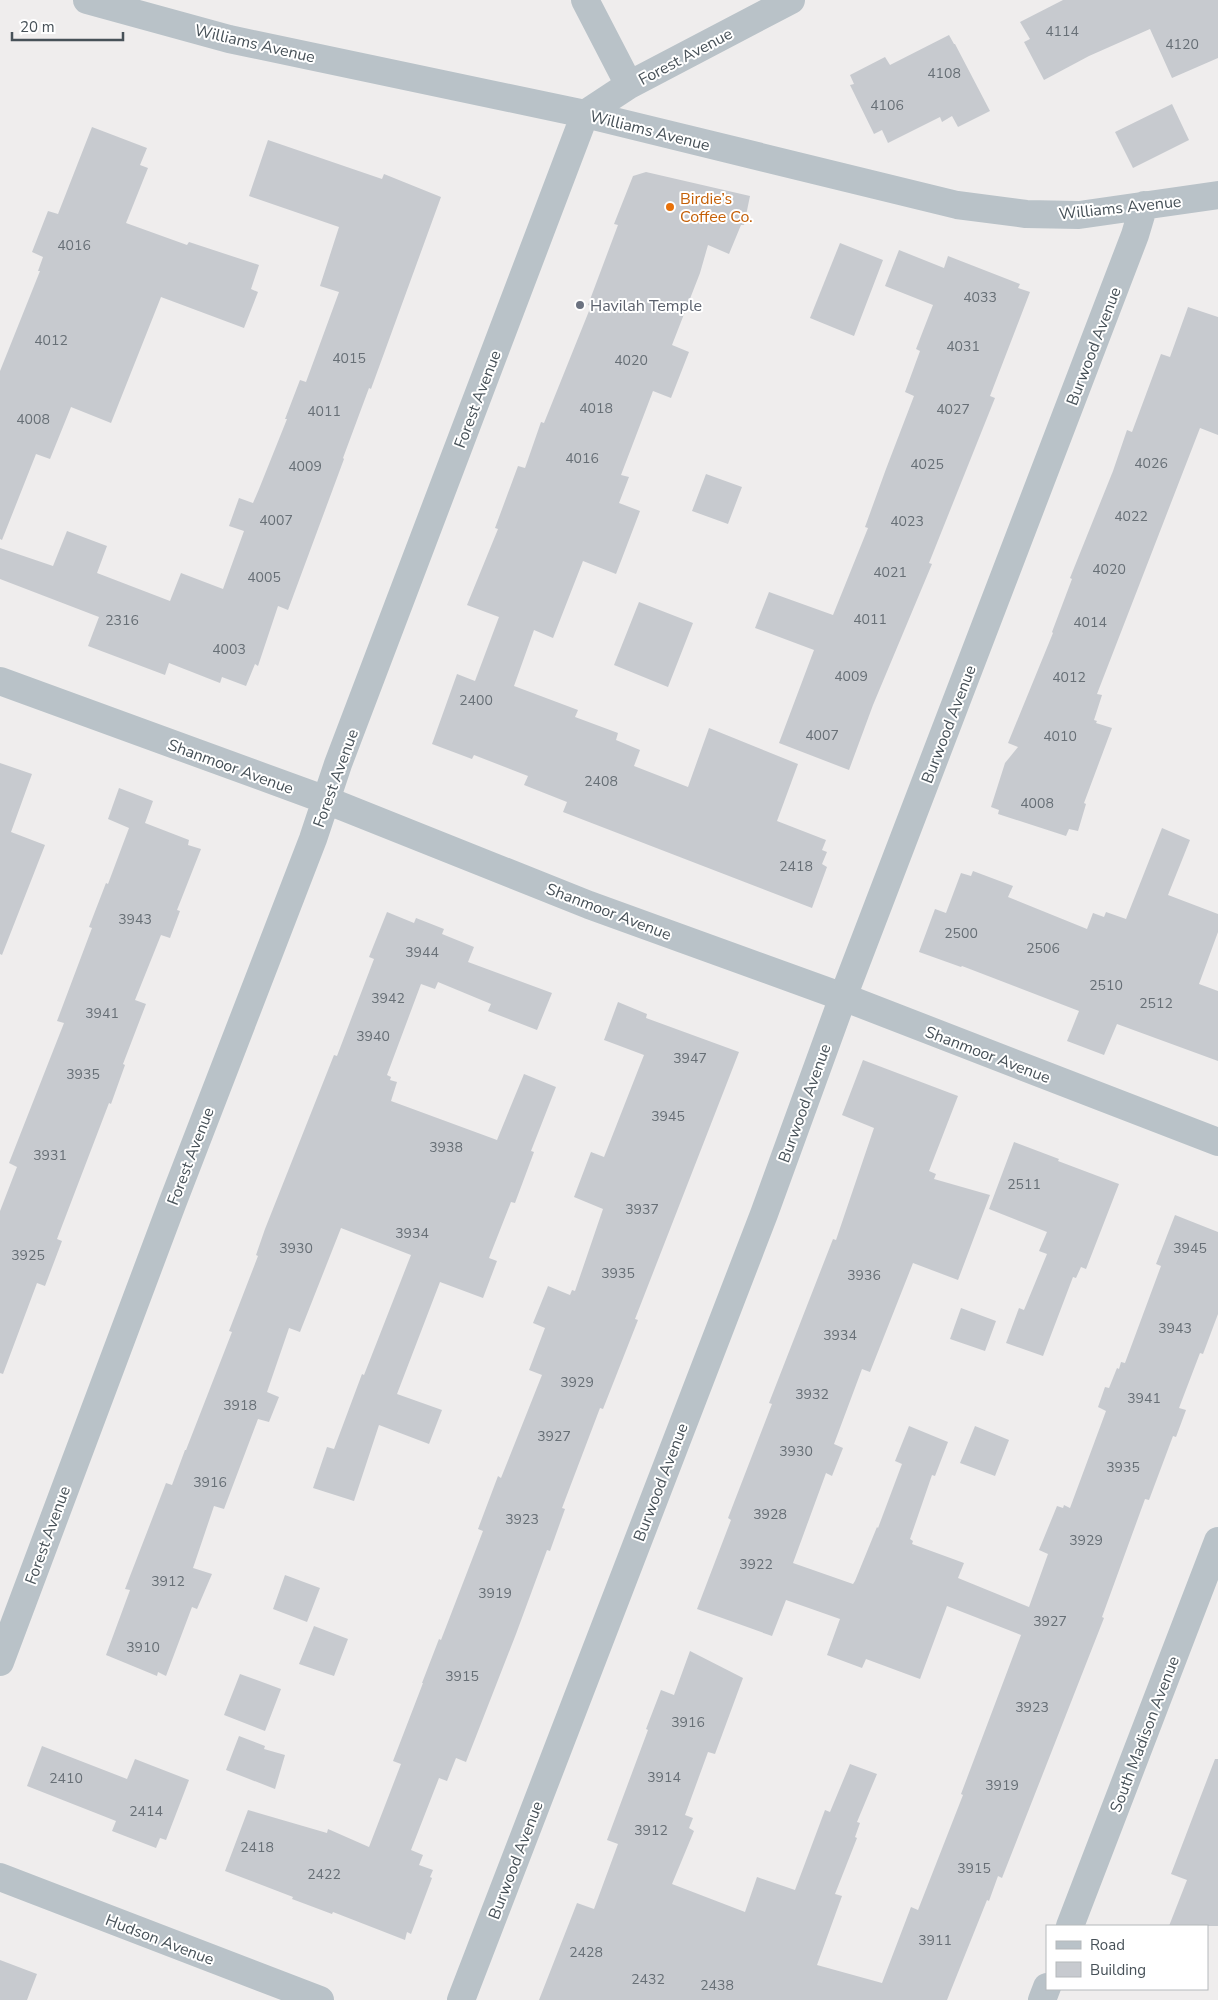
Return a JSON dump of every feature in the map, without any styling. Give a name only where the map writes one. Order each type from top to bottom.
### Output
[{"type":"street","name":"Williams Avenue","points":[[87,0],[229,38],[585,114],[957,205],[1026,214],[1080,215],[1218,195]]},
{"type":"street","points":[[585,0],[629,84]]},
{"type":"street","name":"Forest Avenue","points":[[0,1662],[105,1379],[585,114],[629,84],[791,0]]},
{"type":"street","name":"Burwood Avenue","points":[[461,2000],[764,1214],[843,997],[1132,245],[1144,205]]},
{"type":"street","name":"Shanmoor Avenue","points":[[0,682],[326,800],[589,904],[843,997],[1218,1142]]},
{"type":"street","name":"South Madison Avenue","points":[[1070,1925],[1218,1541]]},
{"type":"street","name":"Hudson Avenue","points":[[0,1878],[320,2000]]},
{"type":"building","points":[[1063,0],[1218,0],[1218,58],[1172,78],[1150,29],[1089,56],[1044,80],[1024,42],[1030,39],[1020,22]]},
{"type":"building","points":[[949,35],[990,111],[958,127],[952,116],[942,122],[940,117],[888,143],[882,130],[874,134],[850,85],[854,84],[850,75],[885,57],[890,65]]},
{"type":"building","points":[[1172,104],[1189,140],[1133,168],[1115,132]]},
{"type":"building","points":[[92,127],[147,148],[140,165],[148,168],[126,223],[187,245],[189,242],[259,265],[251,289],[258,292],[244,328],[161,297],[111,423],[71,407],[50,459],[36,454],[2,540],[0,539],[0,371],[40,271],[38,271],[43,257],[32,252],[48,211],[58,214]]},
{"type":"building","points":[[268,140],[382,179],[384,174],[441,197],[288,610],[278,606],[258,666],[255,664],[246,686],[222,677],[220,683],[169,663],[165,675],[88,646],[99,617],[0,579],[0,548],[53,566],[67,531],[107,546],[97,573],[170,601],[181,573],[223,589],[244,531],[229,526],[239,498],[253,503],[287,419],[285,419],[300,380],[306,382],[339,292],[320,286],[339,227],[249,196]]},
{"type":"building","points":[[646,172],[750,196],[744,225],[741,225],[729,254],[708,245],[700,273],[672,345],[689,352],[671,398],[653,391],[621,475],[629,477],[619,503],[640,511],[616,574],[583,561],[553,638],[534,630],[514,686],[578,710],[575,717],[618,733],[616,740],[640,750],[634,766],[688,787],[709,728],[798,764],[777,821],[826,840],[822,850],[827,852],[822,864],[827,867],[812,908],[563,812],[567,802],[524,785],[528,776],[474,755],[472,759],[432,744],[457,674],[475,681],[499,617],[467,605],[498,529],[495,528],[518,466],[525,468],[541,422],[544,423],[591,306],[588,305],[618,225],[614,224],[633,176]]},
{"type":"building","points":[[840,243],[883,260],[854,336],[810,318]]},
{"type":"building","points":[[899,250],[944,268],[948,256],[1020,284],[1018,288],[1030,292],[990,396],[995,398],[929,563],[932,564],[873,705],[849,770],[779,743],[814,650],[755,628],[769,592],[833,615],[868,528],[865,527],[914,396],[905,392],[920,351],[916,349],[933,305],[885,286]]},
{"type":"building","points":[[1188,307],[1218,317],[1218,435],[1200,428],[1097,694],[1102,695],[1094,720],[1097,721],[1096,723],[1112,728],[1084,803],[1086,804],[1078,831],[1069,829],[1066,836],[998,814],[999,810],[991,807],[1005,763],[1018,747],[1008,743],[1053,633],[1072,579],[1070,578],[1113,471],[1127,430],[1132,432],[1161,354],[1170,357]]},
{"type":"building","points":[[706,474],[742,487],[728,524],[692,511]]},
{"type":"building","points":[[639,602],[693,623],[668,687],[614,665]]},
{"type":"building","points":[[0,763],[32,774],[11,832],[45,845],[2,955],[0,954]]},
{"type":"building","points":[[119,788],[153,801],[145,823],[189,840],[188,845],[201,849],[177,910],[180,911],[170,938],[161,935],[135,1000],[146,1004],[123,1064],[125,1065],[57,1239],[62,1241],[45,1286],[37,1283],[3,1374],[0,1373],[0,1211],[17,1167],[9,1163],[64,1023],[57,1021],[92,928],[89,927],[106,883],[108,884],[129,828],[108,819]]},
{"type":"building","points":[[1162,828],[1190,840],[1168,895],[1218,914],[1218,932],[1199,984],[1218,991],[1218,1061],[1117,1024],[1104,1055],[1067,1041],[1079,1011],[962,966],[919,952],[935,909],[946,913],[961,873],[971,876],[973,871],[1013,886],[1008,897],[1087,929],[1093,913],[1104,917],[1106,912],[1126,919]]},
{"type":"building","points":[[387,912],[414,923],[416,918],[444,929],[442,934],[474,947],[468,962],[552,993],[537,1030],[488,1011],[491,1004],[438,982],[435,989],[421,984],[387,1075],[391,1077],[390,1080],[397,1082],[391,1101],[497,1140],[524,1074],[556,1087],[531,1151],[534,1152],[515,1203],[511,1202],[489,1258],[497,1261],[483,1298],[440,1282],[397,1394],[442,1410],[429,1444],[379,1425],[354,1501],[313,1488],[327,1447],[334,1449],[362,1374],[364,1375],[411,1255],[341,1228],[300,1332],[289,1328],[267,1392],[279,1397],[269,1422],[258,1419],[224,1509],[214,1506],[193,1568],[212,1574],[197,1609],[192,1607],[166,1676],[158,1672],[157,1676],[106,1655],[130,1590],[125,1589],[166,1483],[172,1485],[232,1332],[229,1331],[258,1256],[256,1255],[265,1229],[334,1055],[337,1056],[374,959],[369,957]]},
{"type":"building","points":[[618,1002],[647,1014],[646,1018],[739,1052],[635,1319],[638,1320],[603,1409],[600,1408],[562,1508],[565,1509],[550,1551],[547,1550],[466,1762],[456,1758],[447,1781],[439,1778],[411,1850],[423,1855],[419,1865],[433,1870],[430,1877],[432,1878],[411,1934],[407,1932],[405,1940],[333,1912],[332,1914],[292,1899],[293,1897],[225,1871],[248,1810],[327,1833],[328,1829],[369,1847],[401,1764],[393,1761],[439,1639],[441,1640],[483,1531],[478,1529],[498,1476],[501,1478],[542,1375],[529,1370],[545,1328],[533,1323],[548,1286],[570,1295],[572,1290],[575,1291],[603,1209],[574,1197],[591,1152],[604,1157],[644,1055],[604,1040]]},
{"type":"building","points":[[863,1060],[958,1096],[929,1171],[936,1174],[934,1179],[990,1195],[958,1280],[913,1263],[870,1372],[862,1369],[834,1444],[843,1448],[832,1476],[826,1473],[793,1563],[853,1584],[878,1528],[902,1464],[895,1461],[909,1426],[948,1442],[935,1476],[932,1475],[910,1539],[913,1541],[912,1544],[964,1563],[958,1578],[1029,1607],[1048,1554],[1039,1550],[1057,1506],[1063,1508],[1064,1505],[1070,1508],[1106,1411],[1098,1407],[1105,1387],[1109,1388],[1121,1362],[1125,1363],[1161,1266],[1156,1264],[1175,1215],[1218,1232],[1218,1314],[1203,1354],[1200,1353],[1179,1408],[1186,1410],[1176,1437],[1173,1436],[1149,1500],[1145,1499],[1102,1617],[1104,1618],[1002,1878],[998,1876],[989,1901],[987,1900],[947,2000],[539,2000],[577,1903],[594,1909],[618,1844],[607,1840],[648,1730],[646,1729],[661,1690],[674,1695],[690,1651],[743,1678],[715,1754],[708,1752],[685,1815],[693,1818],[689,1828],[694,1831],[672,1884],[745,1912],[757,1877],[795,1890],[825,1810],[830,1812],[850,1764],[877,1774],[857,1822],[860,1823],[855,1837],[857,1838],[835,1894],[842,1896],[817,1965],[882,1983],[911,1907],[918,1910],[963,1795],[961,1794],[1021,1635],[947,1606],[920,1679],[866,1659],[862,1668],[827,1655],[840,1619],[786,1600],[772,1636],[697,1609],[731,1520],[728,1518],[772,1404],[769,1403],[833,1239],[836,1240],[874,1128],[842,1115]]},
{"type":"building","points":[[1014,1142],[1119,1184],[1086,1269],[1081,1267],[1076,1278],[1073,1277],[1043,1356],[1006,1343],[1019,1308],[1024,1310],[1047,1254],[1039,1251],[1047,1232],[989,1209]]},
{"type":"building","points":[[961,1308],[996,1321],[985,1351],[950,1339]]},
{"type":"building","points":[[975,1426],[1009,1440],[995,1476],[960,1463]]},
{"type":"building","points":[[285,1575],[320,1588],[307,1622],[273,1609]]},
{"type":"building","points":[[314,1626],[348,1639],[334,1676],[299,1664]]},
{"type":"building","points":[[240,1674],[281,1689],[265,1731],[224,1715]]},
{"type":"building","points":[[239,1736],[265,1746],[264,1749],[285,1755],[275,1789],[226,1770]]},
{"type":"building","points":[[42,1746],[127,1779],[135,1759],[189,1780],[166,1840],[160,1838],[156,1848],[112,1831],[116,1821],[27,1786]]},
{"type":"building","points":[[1215,1759],[1218,1759],[1218,1926],[1169,1925],[1187,1880],[1171,1874]]},
{"type":"building","points":[[0,1960],[37,1974],[27,2000],[0,2000]]},
{"type":"place","name":"Birdie’s Coffee Co.","points":[[670,207]]},
{"type":"place","name":"Havilah Temple","points":[[580,305]]}]
